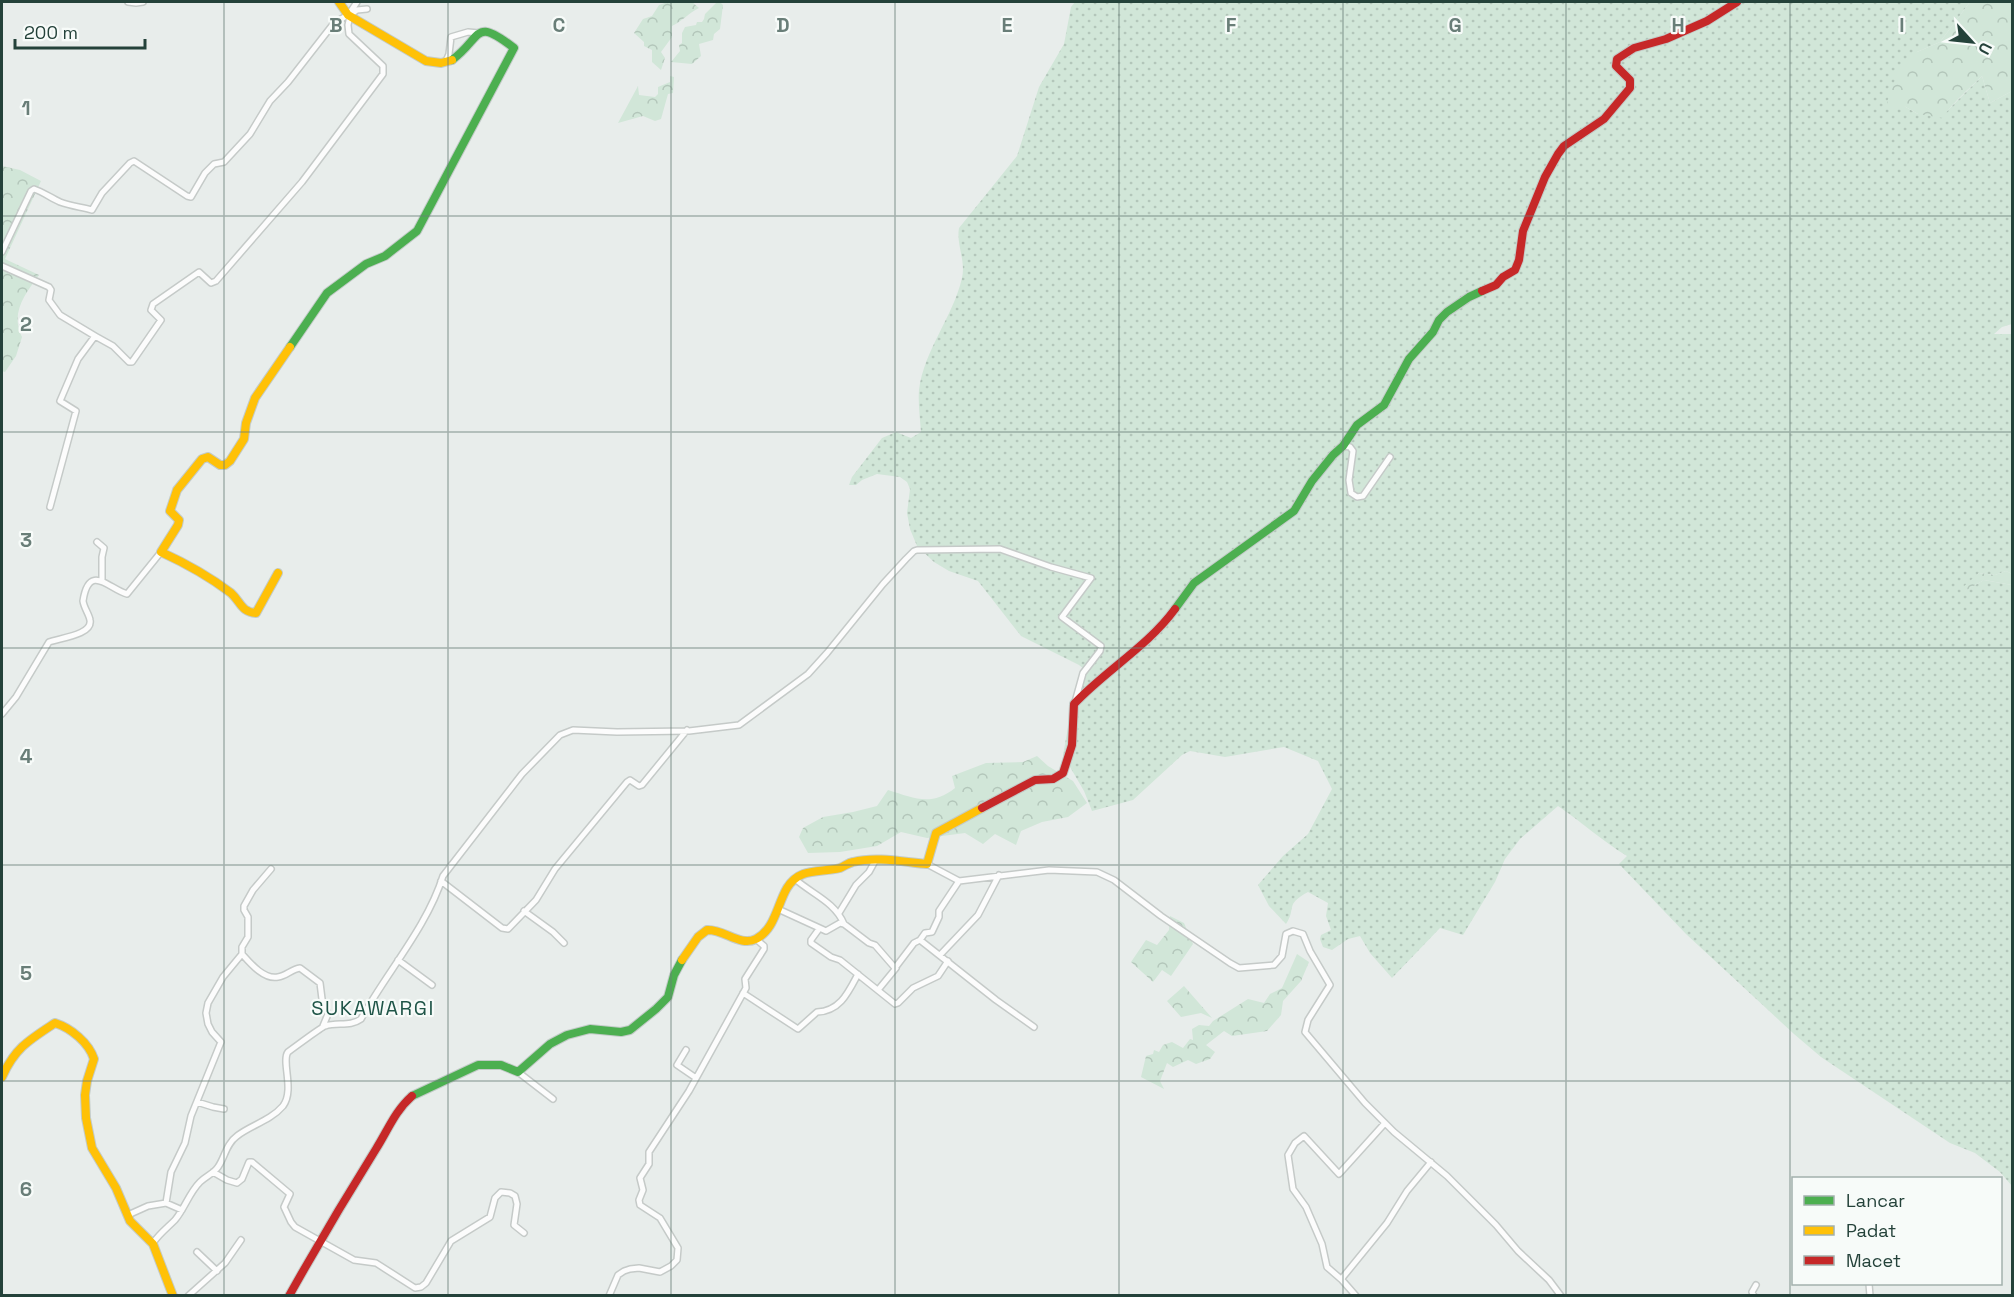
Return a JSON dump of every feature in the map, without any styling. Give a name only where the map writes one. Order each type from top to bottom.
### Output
[{"type":"street","points":[[128,2],[143,2]]},
{"type":"street","points":[[339,2],[349,16],[416,56],[434,63],[445,63],[454,59],[480,33]]},
{"type":"street","points":[[2,266],[49,287],[51,290],[49,300],[58,313],[113,346],[131,362],[161,322],[161,318],[151,310],[153,304],[199,272],[209,282],[214,283],[302,182],[384,71],[383,66],[349,34],[349,16],[357,2]]},
{"type":"street","points":[[1074,704],[1089,687],[1154,633],[1171,615],[1194,583],[1294,511],[1312,481],[1343,446],[1357,425],[1384,405],[1409,360],[1433,332],[1446,312],[1469,297],[1496,285],[1503,277],[1515,270],[1519,260],[1523,231],[1545,177],[1558,154],[1564,146],[1604,119],[1630,88],[1630,80],[1616,66],[1617,59],[1634,48],[1666,39],[1707,21],[1737,2]]},
{"type":"street","points":[[2,253],[34,189],[59,201],[92,210],[103,192],[134,161],[191,197],[205,173],[214,164],[224,162],[250,134],[270,101],[290,80],[334,23],[357,10],[367,9]]},
{"type":"street","points":[[2,714],[16,697],[49,642],[82,633],[88,629],[90,620],[84,609],[84,596],[93,582],[102,580],[127,594],[161,552],[165,543],[179,526],[179,520],[170,509],[181,485],[205,457],[220,465],[225,465],[230,461],[244,439],[249,413],[257,394],[327,292],[366,264],[385,256],[417,231],[514,48],[489,31],[468,32],[451,37],[449,54],[445,63]]},
{"type":"street","points":[[50,507],[76,411],[61,400],[78,359],[95,336]]},
{"type":"street","points":[[1343,446],[1350,447],[1353,451],[1349,480],[1351,493],[1357,497],[1363,496],[1390,458]]},
{"type":"street","points":[[97,542],[104,548],[102,580]]},
{"type":"street","points":[[323,1026],[356,1023],[361,1019],[425,917],[451,864],[522,774],[567,730],[618,732],[687,730],[739,725],[808,674],[914,550],[1000,549],[1091,578],[1062,617],[1101,646],[1100,651],[1083,673],[1074,704],[1072,745],[1063,773],[1053,779],[1042,779],[1029,783],[936,833],[927,864]]},
{"type":"street","points":[[161,552],[234,596],[240,607],[255,614],[278,573]]},
{"type":"street","points":[[441,881],[505,929],[510,928],[537,897],[555,868],[627,782],[630,780],[639,786],[642,785],[687,730]]},
{"type":"street","points":[[839,913],[856,885],[869,872],[875,861]]},
{"type":"street","points":[[518,1072],[554,1040],[569,1033],[592,1029],[629,1031],[670,996],[675,973],[700,934],[707,929],[716,929],[735,939],[744,941],[756,939],[770,927],[786,890],[795,879],[818,868],[839,868],[853,862],[875,861],[927,864],[959,881],[1049,870],[1100,873],[1114,880],[1184,933],[1238,967],[1274,965],[1282,956],[1286,934],[1293,931],[1303,934],[1330,985],[1308,1020],[1305,1032],[1365,1103],[1497,1225],[1518,1251],[1549,1280],[1562,1296]]},
{"type":"street","points":[[166,1203],[171,1172],[185,1143],[186,1132],[196,1102],[221,1042],[208,1024],[206,1013],[208,1003],[223,977],[242,954],[242,947],[248,938],[248,917],[244,906],[253,890],[271,869]]},
{"type":"street","points":[[940,955],[978,915],[999,875]]},
{"type":"street","points":[[795,879],[833,906],[844,924],[875,945],[896,968]]},
{"type":"street","points":[[878,990],[914,943],[920,940],[925,933],[932,932],[939,918],[939,911],[959,881]]},
{"type":"street","points":[[778,909],[827,931],[840,923],[844,924]]},
{"type":"street","points":[[524,911],[564,943]]},
{"type":"street","points":[[819,929],[811,943],[831,957],[840,960],[895,1004],[913,988],[936,977],[948,961]]},
{"type":"street","points":[[609,1296],[618,1275],[624,1271],[639,1269],[660,1272],[677,1260],[678,1248],[660,1218],[640,1204],[639,1200],[643,1190],[640,1178],[648,1164],[649,1152],[696,1078],[746,987],[745,979],[764,949],[764,946],[756,939]]},
{"type":"street","points":[[920,940],[1034,1027]]},
{"type":"street","points":[[153,1243],[182,1210],[189,1196],[201,1181],[219,1166],[236,1136],[271,1116],[283,1105],[288,1092],[289,1080],[286,1056],[323,1026],[328,1014],[322,999],[322,987],[318,981],[300,968],[279,977],[270,977],[256,968],[242,954]]},
{"type":"street","points":[[398,960],[432,985]]},
{"type":"street","points":[[743,993],[798,1029],[817,1012],[825,1012],[843,1001],[858,974]]},
{"type":"street","points":[[2,1077],[8,1064],[24,1043],[51,1024],[61,1024],[91,1050],[94,1058],[86,1088],[90,1139],[96,1157],[117,1189],[134,1226],[153,1243],[172,1296]]},
{"type":"street","points":[[686,1050],[677,1065],[696,1078]]},
{"type":"street","points":[[288,1296],[345,1196],[380,1143],[400,1107],[415,1094],[478,1065],[501,1065],[518,1072],[553,1099]]},
{"type":"street","points":[[196,1102],[224,1109]]},
{"type":"street","points":[[1356,1296],[1327,1267],[1322,1244],[1306,1207],[1294,1191],[1289,1153],[1294,1143],[1304,1136],[1339,1174],[1386,1123]]},
{"type":"street","points":[[213,1172],[237,1183],[242,1179],[250,1162],[259,1166],[290,1194],[284,1207],[292,1225],[354,1260],[376,1263],[412,1287],[418,1288],[429,1279],[451,1241],[490,1217],[495,1198],[501,1192],[515,1196],[517,1204],[514,1225],[524,1233]]},
{"type":"street","points":[[1342,1280],[1431,1162]]},
{"type":"street","points":[[128,1215],[148,1206],[166,1203],[182,1210]]},
{"type":"street","points":[[188,1296],[228,1260],[241,1240]]},
{"type":"street","points":[[196,1252],[217,1271]]},
{"type":"street","points":[[1754,1296],[1752,1291],[1756,1285]]},
{"type":"green space","points":[[668,2],[692,2],[699,8],[672,26],[672,37],[661,52],[665,58],[661,70],[652,62],[652,50],[644,46],[644,42],[634,33],[643,19],[652,16],[659,5]]},
{"type":"green space","points":[[717,2],[723,5],[720,29],[714,34],[713,40],[699,44],[701,56],[692,64],[671,62],[680,51],[679,45],[682,43],[682,33],[685,27],[702,22],[705,14]]},
{"type":"green space","points":[[1075,2],[1970,2],[1940,42],[1917,52],[1904,106],[1918,114],[1945,113],[1982,76],[1990,103],[2012,91],[2012,324],[2002,327],[1994,334],[2012,334],[2012,574],[2006,571],[1995,575],[1979,573],[1964,591],[1984,580],[2012,585],[2012,1186],[2000,1172],[1975,1153],[1950,1143],[1821,1057],[1686,934],[1619,864],[1627,856],[1558,806],[1520,839],[1505,859],[1495,882],[1463,935],[1440,928],[1392,978],[1370,953],[1360,936],[1348,939],[1332,950],[1323,947],[1321,935],[1331,930],[1326,916],[1328,903],[1308,892],[1293,904],[1286,924],[1269,906],[1258,885],[1283,856],[1308,834],[1332,789],[1318,761],[1284,747],[1225,757],[1190,751],[1182,755],[1133,800],[1092,811],[1084,791],[1063,755],[1069,722],[1086,671],[1079,665],[1021,636],[978,581],[949,571],[934,562],[917,546],[907,513],[910,489],[907,482],[900,477],[877,474],[856,485],[849,485],[852,477],[882,438],[896,432],[911,438],[921,432],[919,390],[922,375],[962,278],[959,228],[1017,156],[1039,87],[1064,44],[1071,7]]},
{"type":"green space","points":[[1970,2],[2012,2],[2012,91],[1990,103],[1982,76],[1954,103],[1943,118],[1918,114],[1904,106],[1890,109],[1887,102],[1899,69],[1906,59],[1940,42]]},
{"type":"green space","points":[[670,76],[674,77],[673,93],[668,94],[661,119],[655,121],[643,116],[618,123],[638,86],[639,95],[655,97],[658,94],[658,87],[670,82]]},
{"type":"green space","points":[[2,166],[20,170],[41,181],[5,259],[39,275],[18,312],[22,337],[16,356],[5,372],[2,371]]},
{"type":"green space","points":[[2006,571],[2012,574],[2012,585],[1984,580],[1963,592],[1963,587],[1979,573],[1995,575]]},
{"type":"green space","points":[[1037,756],[1048,766],[1073,781],[1087,803],[1068,817],[1042,822],[1021,831],[1016,845],[995,834],[983,844],[965,833],[927,838],[901,832],[877,846],[840,852],[808,853],[799,837],[803,828],[823,817],[877,806],[888,790],[906,796],[930,799],[946,794],[955,788],[952,776],[986,763],[1023,762]]},
{"type":"green space","points":[[1170,916],[1184,923],[1193,944],[1171,976],[1162,970],[1153,982],[1131,962],[1146,940],[1157,945],[1169,930]]},
{"type":"green space","points":[[1297,954],[1309,962],[1301,981],[1283,1001],[1281,1015],[1267,1031],[1232,1036],[1224,1031],[1206,1045],[1215,1052],[1210,1059],[1196,1064],[1188,1060],[1173,1067],[1167,1063],[1160,1081],[1164,1089],[1141,1077],[1146,1056],[1153,1054],[1154,1050],[1159,1052],[1163,1045],[1172,1042],[1183,1048],[1190,1039],[1193,1040],[1192,1029],[1199,1025],[1209,1026],[1213,1021],[1248,999],[1264,1003],[1270,994],[1282,988]]},
{"type":"green space","points":[[1184,986],[1212,1018],[1201,1013],[1181,1017],[1167,1001]]},
{"type":"traffic: fast","points":[[290,347],[327,293],[366,264],[385,256],[417,231],[514,48],[491,33],[479,33],[452,60]]},
{"type":"traffic: fast","points":[[1175,609],[1194,583],[1294,511],[1312,481],[1343,446],[1357,425],[1384,405],[1409,359],[1433,332],[1439,320],[1469,297],[1482,291]]},
{"type":"traffic: fast","points":[[412,1096],[478,1065],[501,1065],[518,1072],[550,1044],[567,1035],[590,1029],[621,1032],[630,1030],[668,997],[674,975],[682,960]]},
{"type":"traffic: slow","points":[[339,2],[348,15],[426,61],[441,63],[452,60]]},
{"type":"traffic: slow","points":[[278,573],[256,613],[244,609],[231,593],[215,581],[161,552],[178,525],[179,520],[170,511],[177,490],[202,459],[208,457],[220,465],[225,465],[230,461],[244,439],[246,423],[255,398],[290,347]]},
{"type":"traffic: slow","points":[[682,960],[698,937],[707,930],[744,941],[750,941],[762,935],[772,923],[787,888],[792,881],[804,874],[840,868],[851,862],[862,860],[927,864],[936,833],[982,808]]},
{"type":"traffic: slow","points":[[2,1077],[18,1052],[55,1023],[73,1032],[88,1047],[94,1059],[85,1095],[86,1118],[92,1148],[116,1188],[130,1221],[153,1244],[173,1296]]},
{"type":"traffic: jam","points":[[1482,291],[1496,285],[1503,277],[1515,270],[1519,260],[1523,231],[1545,177],[1558,154],[1564,146],[1604,119],[1630,88],[1630,80],[1616,66],[1617,59],[1634,48],[1666,39],[1707,21],[1737,2]]},
{"type":"traffic: jam","points":[[982,808],[1035,780],[1053,779],[1063,773],[1072,745],[1074,704],[1152,635],[1175,609]]},
{"type":"traffic: jam","points":[[289,1296],[392,1121],[412,1096]]},
{"type":"district","name":"SUKAWARGI","points":[[373,1008]]}]
